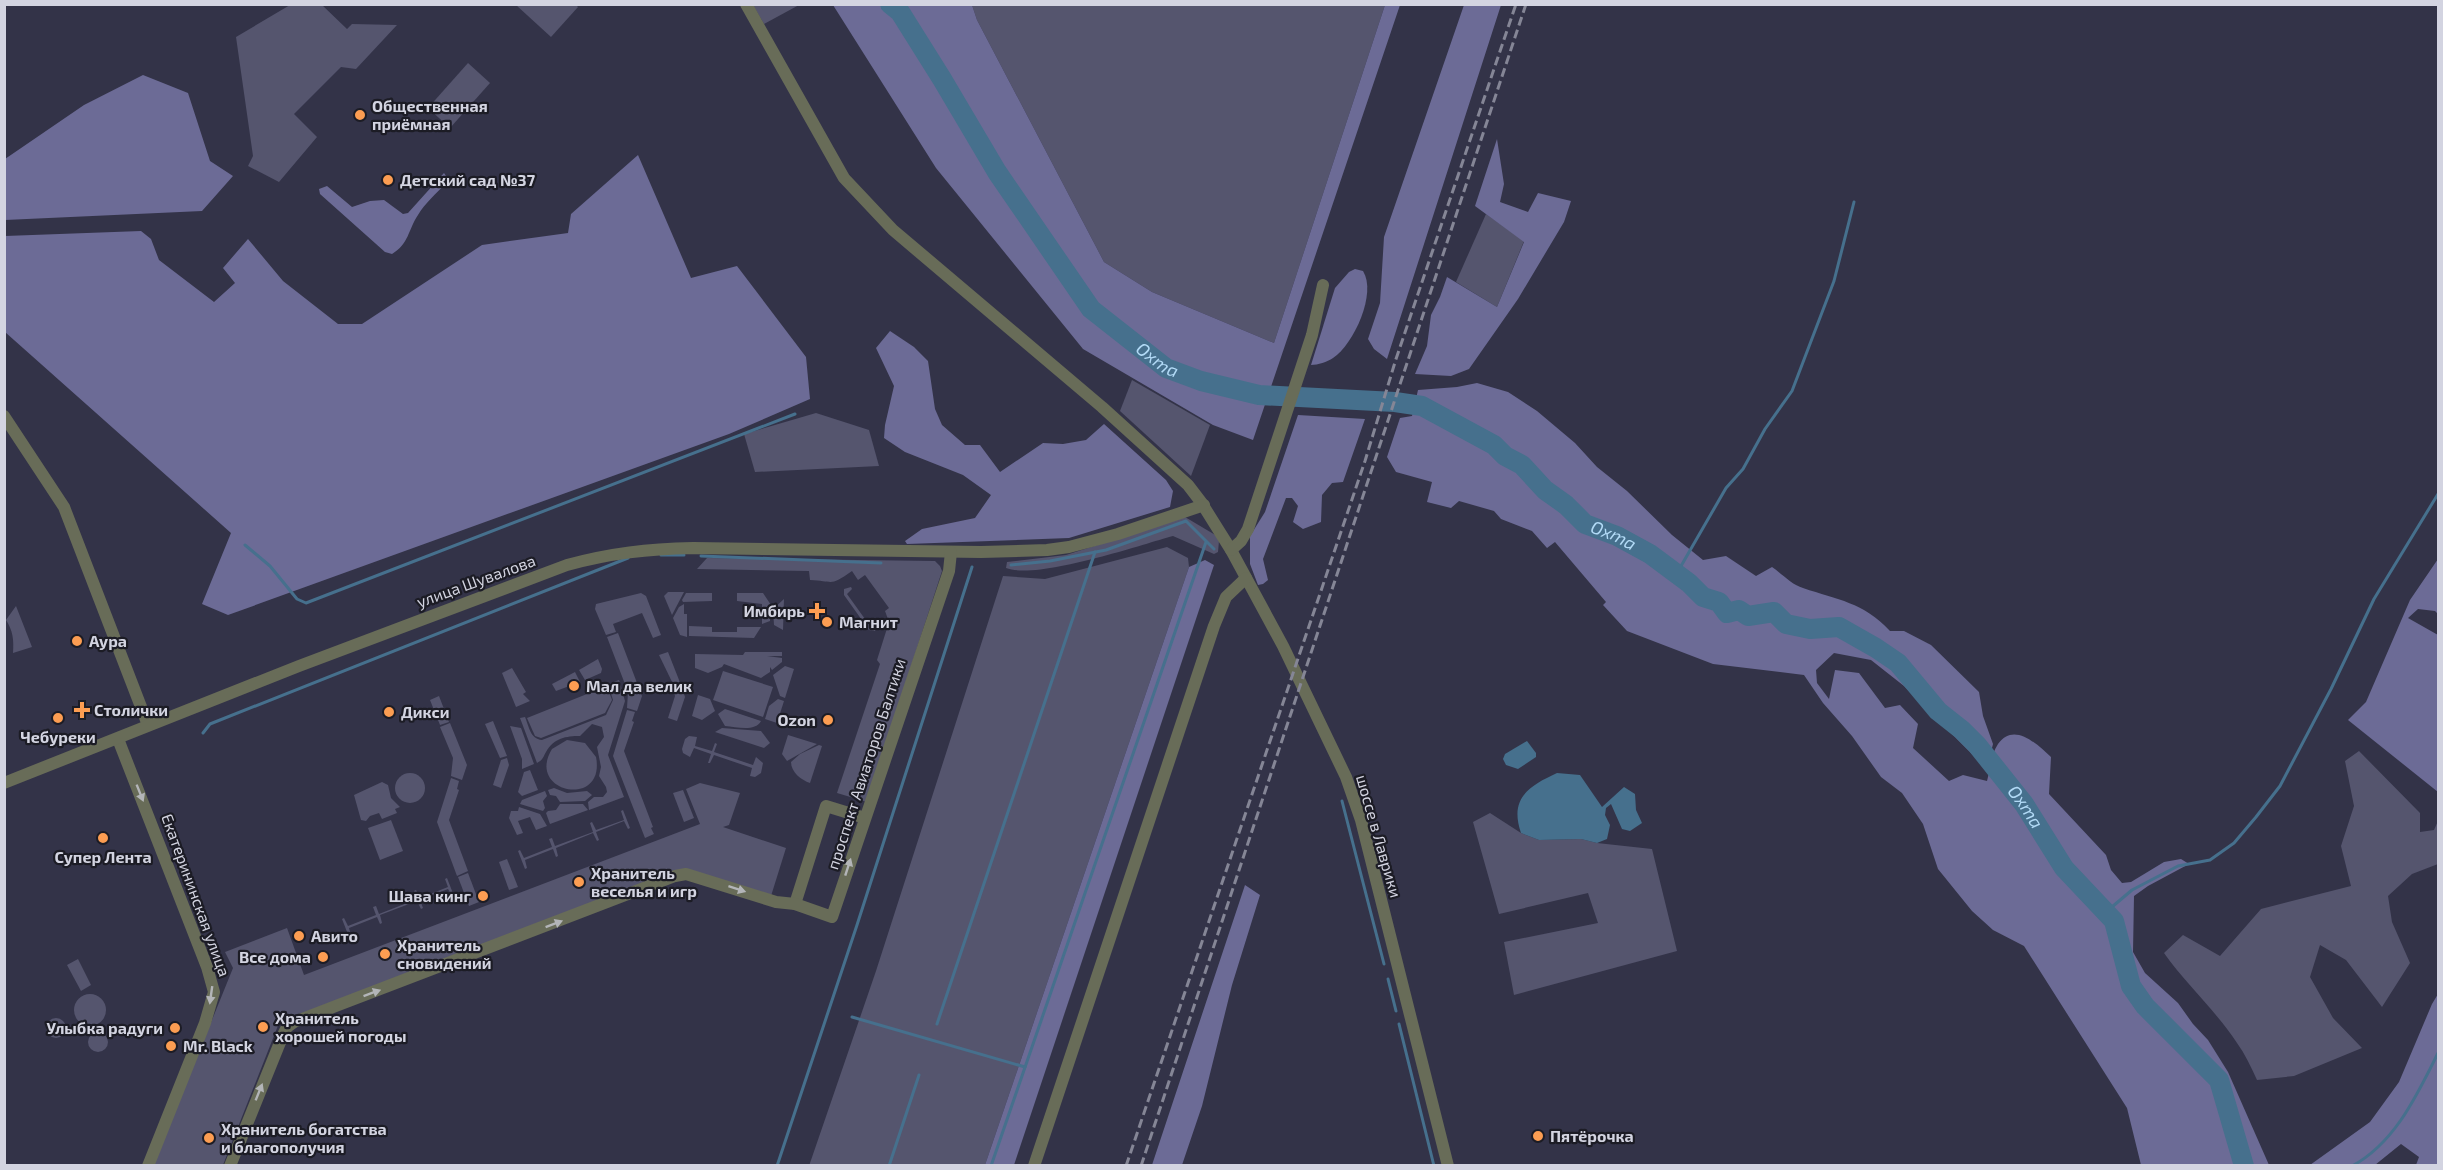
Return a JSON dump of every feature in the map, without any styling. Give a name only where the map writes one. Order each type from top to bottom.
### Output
[{"type":"street","name":"шоссе в Лаврики","points":[[746,4],[844,178],[893,230],[1102,407],[1188,485],[1204,505],[1283,646],[1346,777],[1361,820],[1448,1166]]},
{"type":"street","points":[[1231,550],[1241,541],[1248,529],[1312,335],[1323,285]]},
{"type":"street","points":[[4,416],[64,507],[148,725]]},
{"type":"street","name":"улица Шувалова","points":[[4,783],[436,614],[567,565],[599,556],[647,549],[988,552],[1069,547],[1118,534],[1204,505]]},
{"type":"street","name":"проспект Авиаторов Балтики","points":[[795,904],[832,917],[949,571],[951,552]]},
{"type":"street","points":[[1034,1166],[1214,626],[1226,597],[1246,578]]},
{"type":"street","name":"Екатерининская улица","points":[[118,739],[207,967],[214,992],[205,1023],[148,1166]]},
{"type":"street","points":[[230,1166],[283,1035],[287,1027],[294,1022],[675,876],[686,874],[776,902],[795,904],[826,806],[865,818]]},
{"type":"shaded area","points":[[290,5],[322,5],[347,29],[352,24],[397,25],[356,69],[341,67],[294,114],[317,137],[279,182],[248,166],[253,156],[236,37]]},
{"type":"shaded area","points":[[516,5],[576,5],[578,7],[551,37]]},
{"type":"shaded area","points":[[753,5],[799,5],[764,24]]},
{"type":"shaded area","points":[[833,5],[972,5],[977,20],[1104,262],[1152,292],[1274,343],[1385,5],[1400,5],[1253,440],[1213,425],[1083,349],[936,168]]},
{"type":"shaded area","points":[[972,5],[1385,5],[1274,343],[1152,292],[1104,262],[977,20]]},
{"type":"shaded area","points":[[1464,5],[1501,5],[1387,359],[1374,349],[1368,339],[1380,303],[1384,237]]},
{"type":"shaded area","points":[[468,63],[490,83],[450,128],[428,108]]},
{"type":"shaded area","points":[[143,75],[188,93],[210,161],[233,176],[202,211],[5,220],[5,159],[84,105]]},
{"type":"shaded area","points":[[1497,139],[1504,184],[1500,202],[1528,212],[1538,193],[1571,201],[1564,222],[1518,299],[1469,369],[1451,376],[1415,374],[1427,346],[1431,315],[1447,277],[1497,307],[1524,242],[1475,206]]},
{"type":"shaded area","points":[[638,155],[691,278],[737,266],[806,357],[810,399],[729,434],[228,615],[202,604],[231,533],[5,332],[5,236],[141,231],[151,239],[159,260],[214,302],[235,283],[223,268],[248,239],[283,281],[338,324],[362,324],[482,245],[568,233],[571,214]]},
{"type":"shaded area","points":[[444,173],[448,179],[446,183],[424,206],[402,246],[392,254],[385,252],[320,194],[319,189],[327,186],[352,207],[370,201],[384,200],[403,214],[408,213]]},
{"type":"shaded area","points":[[1486,214],[1524,241],[1497,307],[1456,282]]},
{"type":"shaded area","points":[[1355,269],[1363,271],[1367,280],[1365,305],[1361,318],[1349,342],[1341,351],[1333,358],[1311,365],[1335,288],[1349,272]]},
{"type":"shaded area","points":[[890,331],[914,347],[928,361],[935,409],[942,425],[965,445],[980,445],[1000,472],[1043,443],[1063,444],[1086,440],[1104,424],[1166,480],[1173,491],[1170,507],[1069,538],[907,544],[905,541],[922,529],[975,518],[991,495],[963,475],[905,452],[884,438],[894,386],[876,348]]},
{"type":"shaded area","points":[[1132,380],[1210,425],[1191,476],[1120,411]]},
{"type":"shaded area","points":[[1477,383],[1508,392],[1537,411],[1575,443],[1597,467],[1627,491],[1672,535],[1703,560],[1726,556],[1756,576],[1772,567],[1799,586],[1860,608],[1880,621],[1890,631],[1904,631],[1931,645],[1979,692],[1983,716],[1993,744],[1988,764],[1979,761],[1904,686],[1871,660],[1834,653],[1816,670],[1817,683],[1829,699],[1835,670],[1859,673],[1885,708],[1900,705],[1918,724],[1913,748],[1949,781],[1963,775],[1987,781],[1992,757],[2004,737],[2018,735],[2026,737],[2051,757],[2049,794],[2106,855],[2111,870],[2122,883],[2131,882],[2164,862],[2181,859],[2189,864],[2134,896],[2133,952],[2145,973],[2178,1003],[2208,1040],[2228,1072],[2269,1165],[2141,1165],[2127,1108],[2024,946],[1993,930],[1972,911],[1938,869],[1923,824],[1902,793],[1881,777],[1804,675],[1713,664],[1627,631],[1603,605],[1606,602],[1555,542],[1547,548],[1532,531],[1501,519],[1494,511],[1459,501],[1451,508],[1427,502],[1432,482],[1396,472],[1387,457],[1400,418],[1412,416],[1418,390]]},
{"type":"shaded area","points":[[816,413],[869,430],[879,466],[755,472],[744,434]]},
{"type":"shaded area","points":[[1298,415],[1365,419],[1343,482],[1332,483],[1322,495],[1321,522],[1303,529],[1293,522],[1298,506],[1292,498],[1286,498],[1263,559],[1268,580],[1258,585],[1250,564],[1250,536],[1265,512]]},
{"type":"shaded area","points":[[1185,517],[1217,536],[1218,552],[1214,554],[1173,536],[1063,566],[1021,570],[1006,568],[1007,562],[1066,555]]},
{"type":"shaded area","points":[[1167,547],[1188,558],[1189,567],[985,1165],[809,1166],[876,971],[1003,576],[1045,579]]},
{"type":"shaded area","points":[[707,558],[935,561],[940,566],[942,571],[867,802],[837,793],[880,664],[877,660],[889,622],[885,611],[889,608],[865,575],[858,580],[852,571],[832,582],[810,580],[809,571],[697,569]]},
{"type":"shaded area","points":[[2438,559],[2438,614],[2435,611],[2418,609],[2408,618],[2438,635],[2438,792],[2348,720],[2366,702],[2410,600]]},
{"type":"shaded area","points":[[1205,560],[1214,565],[1014,1165],[985,1165],[1189,567]]},
{"type":"shaded area","points":[[851,587],[852,589],[847,594],[870,626],[876,622],[875,631],[869,630],[844,595],[844,589]]},
{"type":"shaded area","points":[[668,592],[684,592],[672,615],[664,596]]},
{"type":"shaded area","points":[[641,593],[646,596],[661,635],[653,638],[642,613],[613,624],[616,632],[606,635],[595,609],[596,604]]},
{"type":"shaded area","points":[[686,593],[712,593],[712,601],[683,602]]},
{"type":"shaded area","points":[[737,593],[763,593],[771,605],[770,621],[762,624],[762,604],[737,601]]},
{"type":"shaded area","points":[[784,599],[783,630],[774,625],[773,609]]},
{"type":"shaded area","points":[[684,604],[684,614],[687,614],[687,637],[680,635],[673,618],[679,607]]},
{"type":"shaded area","points":[[16,606],[32,647],[13,653],[12,636],[6,620]]},
{"type":"shaded area","points":[[689,626],[712,627],[712,632],[737,632],[737,627],[761,627],[754,638],[689,636]]},
{"type":"shaded area","points":[[618,633],[642,696],[637,711],[627,708],[628,692],[607,637]]},
{"type":"shaded area","points":[[668,652],[681,685],[675,688],[659,655]]},
{"type":"shaded area","points":[[745,652],[782,652],[782,656],[767,656],[782,658],[782,662],[772,670],[770,667],[770,672],[761,678],[724,664],[708,673],[695,668],[695,654],[743,655]]},
{"type":"shaded area","points":[[598,659],[602,669],[601,673],[585,680],[579,670]]},
{"type":"shaded area","points":[[785,666],[794,669],[785,698],[780,696],[773,675]]},
{"type":"shaded area","points":[[512,668],[526,692],[523,694],[530,701],[516,707],[502,673]]},
{"type":"shaded area","points":[[723,671],[773,687],[763,717],[713,700]]},
{"type":"shaded area","points":[[575,672],[580,682],[556,691],[552,684]]},
{"type":"shaded area","points":[[619,680],[625,701],[608,755],[624,797],[589,810],[588,802],[594,797],[603,797],[607,792],[599,776],[601,767],[597,747],[604,737],[602,727],[592,724],[580,736],[565,737],[557,741],[549,747],[542,760],[537,763],[520,718],[525,717],[532,735],[542,740],[606,715],[613,700],[608,684]]},
{"type":"shaded area","points":[[607,686],[612,700],[605,713],[541,738],[535,736],[527,718]]},
{"type":"shaded area","points":[[682,687],[685,697],[677,721],[668,718],[675,696],[673,690]]},
{"type":"shaded area","points":[[698,695],[710,699],[715,711],[702,720],[692,716]]},
{"type":"shaded area","points":[[439,696],[449,722],[440,725],[430,700]]},
{"type":"shaded area","points":[[778,699],[784,701],[777,723],[765,719],[769,706]]},
{"type":"shaded area","points":[[725,709],[761,721],[755,727],[750,728],[725,726],[718,714]]},
{"type":"shaded area","points":[[627,710],[635,712],[624,751],[654,834],[645,838],[613,756]]},
{"type":"shaded area","points":[[493,721],[507,756],[500,758],[485,724]]},
{"type":"shaded area","points":[[450,723],[467,765],[462,780],[451,776],[453,758],[440,727]]},
{"type":"shaded area","points":[[510,726],[521,728],[534,764],[522,769],[522,759]]},
{"type":"shaded area","points":[[722,728],[761,731],[770,743],[764,748],[715,732]]},
{"type":"shaded area","points":[[788,735],[817,744],[787,761],[782,754]]},
{"type":"shaded area","points":[[689,736],[697,737],[695,746],[712,751],[715,743],[717,744],[714,752],[753,765],[756,757],[763,763],[761,773],[755,777],[750,776],[752,768],[714,755],[708,763],[711,754],[694,748],[690,757],[683,753],[682,749],[685,739]]},
{"type":"shaded area","points":[[567,740],[585,743],[596,757],[596,773],[590,784],[579,789],[568,789],[557,785],[549,776],[547,764],[552,749]]},
{"type":"shaded area","points":[[1527,741],[1536,753],[1536,757],[1518,769],[1506,765],[1503,759],[1505,754]]},
{"type":"shaded area","points":[[819,745],[822,746],[810,783],[797,775],[791,762],[800,754]]},
{"type":"shaded area","points":[[2359,751],[2420,813],[2420,832],[2434,830],[2438,821],[2438,864],[2412,874],[2388,896],[2392,922],[2410,963],[2382,1007],[2346,960],[2320,945],[2310,977],[2333,1018],[2362,1048],[2294,1076],[2257,1080],[2229,1031],[2164,953],[2183,935],[2220,956],[2261,909],[2351,886],[2341,846],[2354,806],[2345,761]]},
{"type":"shaded area","points":[[507,758],[509,765],[501,788],[493,785],[501,760]]},
{"type":"shaded area","points":[[530,770],[538,790],[522,796],[518,792],[524,772]]},
{"type":"shaded area","points":[[410,773],[421,777],[425,788],[421,799],[410,803],[399,799],[395,788],[399,777]]},
{"type":"shaded area","points":[[1557,773],[1580,775],[1602,807],[1624,787],[1635,794],[1636,810],[1642,823],[1630,831],[1622,829],[1611,804],[1606,808],[1605,815],[1610,825],[1607,839],[1597,843],[1581,839],[1539,840],[1521,833],[1518,811],[1524,795],[1530,788]]},
{"type":"shaded area","points":[[451,778],[459,781],[457,789],[459,790],[449,820],[468,871],[457,876],[437,822]]},
{"type":"shaded area","points":[[382,782],[388,785],[391,798],[400,807],[395,809],[397,813],[382,819],[379,813],[370,816],[366,821],[361,820],[354,795]]},
{"type":"shaded area","points":[[700,783],[740,793],[729,825],[723,827],[786,848],[771,896],[682,870],[279,1023],[223,1165],[153,1166],[233,968],[225,952],[287,928],[304,975],[700,824],[686,789]]},
{"type":"shaded area","points":[[554,788],[567,793],[587,791],[592,795],[585,801],[560,802],[556,796],[550,795],[548,790]]},
{"type":"shaded area","points":[[683,790],[694,818],[684,822],[673,793]]},
{"type":"shaded area","points":[[545,791],[547,796],[543,801],[545,808],[543,811],[520,804],[522,800]]},
{"type":"shaded area","points":[[560,804],[583,804],[588,810],[550,824],[546,813],[556,810]]},
{"type":"shaded area","points":[[519,807],[540,814],[547,826],[536,830],[530,817],[518,821],[523,833],[517,835],[509,818],[511,811],[518,811]]},
{"type":"shaded area","points":[[623,810],[630,828],[628,829],[624,821],[596,832],[599,840],[597,841],[593,833],[556,848],[558,856],[556,857],[553,849],[525,860],[527,868],[525,869],[518,851],[520,850],[524,858],[552,847],[549,839],[552,838],[555,846],[593,832],[590,823],[592,822],[596,830],[624,820],[621,811]]},
{"type":"shaded area","points":[[1490,813],[1521,833],[1539,840],[1581,839],[1652,849],[1677,951],[1514,995],[1504,942],[1598,923],[1588,893],[1499,914],[1473,822]]},
{"type":"shaded area","points":[[391,820],[403,851],[380,860],[368,828]]},
{"type":"shaded area","points":[[507,859],[518,887],[509,890],[499,862]]},
{"type":"shaded area","points":[[468,873],[479,902],[469,906],[458,877]]},
{"type":"shaded area","points":[[447,878],[454,896],[448,889],[420,900],[423,908],[421,909],[417,901],[380,915],[382,923],[380,924],[377,917],[349,928],[351,936],[349,937],[342,919],[344,918],[348,926],[376,915],[373,907],[376,906],[379,914],[417,899],[414,891],[416,890],[420,898],[448,887],[445,879]]},
{"type":"shaded area","points":[[1245,885],[1260,895],[1232,985],[1202,1106],[1182,1165],[1152,1165]]},
{"type":"shaded area","points":[[78,959],[91,985],[81,991],[67,965]]},
{"type":"shaded area","points":[[90,994],[101,999],[106,1010],[101,1021],[90,1026],[79,1021],[74,1010],[79,999]]},
{"type":"shaded area","points":[[2438,994],[2438,1165],[2416,1165],[2419,1157],[2401,1144],[2375,1165],[2310,1165],[2370,1122],[2399,1082]]},
{"type":"shaded area","points":[[56,1018],[63,1021],[66,1028],[63,1035],[56,1038],[49,1035],[46,1028],[49,1021]]},
{"type":"shaded area","points":[[98,1032],[105,1035],[108,1042],[105,1049],[98,1052],[91,1049],[88,1042],[91,1035]]},
{"type":"waterway","name":"Охта","points":[[890,4],[900,12],[997,172],[1091,309],[1166,368],[1201,381],[1259,395],[1395,402],[1422,406],[1494,445],[1505,456],[1522,465],[1545,490],[1566,505],[1585,524],[1617,536],[1650,554],[1689,583],[1703,597],[1719,602],[1727,613],[1739,610],[1748,616],[1774,612],[1786,624],[1810,629],[1839,627],[1898,663],[1938,711],[1977,745],[2024,804],[2064,868],[2114,921],[2131,986],[2145,1006],[2219,1080],[2244,1166]]},
{"type":"waterway","points":[[1677,573],[1726,488],[1743,469],[1765,429],[1792,391],[1834,281],[1854,202]]},
{"type":"waterway","points":[[245,545],[270,566],[297,599],[306,603],[795,414]]},
{"type":"waterway","points":[[2106,912],[2132,890],[2178,866],[2210,860],[2234,843],[2256,817],[2280,786],[2331,689],[2374,599],[2438,494]]},
{"type":"waterway","points":[[1011,565],[1050,561],[1106,550],[1186,521],[1214,549]]},
{"type":"waterway","points":[[991,1166],[1206,542]]},
{"type":"waterway","points":[[937,1024],[1095,552]]},
{"type":"waterway","points":[[661,555],[684,555]]},
{"type":"waterway","points":[[701,556],[881,563]]},
{"type":"waterway","points":[[203,733],[210,724],[628,558]]},
{"type":"waterway","points":[[777,1166],[972,567]]},
{"type":"waterway","points":[[1342,801],[1384,964]]},
{"type":"waterway","points":[[1388,979],[1396,1011]]},
{"type":"waterway","points":[[852,1017],[1025,1067]]},
{"type":"waterway","points":[[1399,1024],[1434,1166]]},
{"type":"waterway","points":[[2352,1166],[2381,1145],[2393,1131],[2413,1101],[2438,1053]]},
{"type":"waterway","points":[[889,1166],[919,1075]]},
{"type":"railway","points":[[1126,1166],[1365,461],[1396,359],[1516,4]]},
{"type":"railway","points":[[1141,1166],[1526,4]]},
{"type":"place","name":"Общественная приёмная","points":[[360,115]]},
{"type":"place","name":"Детский сад №37","points":[[388,180]]},
{"type":"place","name":"Имбирь","points":[[817,611]]},
{"type":"place","name":"Магнит","points":[[827,622]]},
{"type":"place","name":"Аура","points":[[77,641]]},
{"type":"place","name":"Мал да велик","points":[[574,686]]},
{"type":"place","name":"Столички","points":[[82,710]]},
{"type":"place","name":"Дикси","points":[[389,712]]},
{"type":"place","name":"Чебуреки","points":[[58,718]]},
{"type":"place","name":"Ozon","points":[[828,720]]},
{"type":"place","name":"Супер Лента","points":[[103,838]]},
{"type":"place","name":"Хранитель веселья и игр","points":[[579,882]]},
{"type":"place","name":"Шава кинг","points":[[483,896]]},
{"type":"place","name":"Авито","points":[[299,936]]},
{"type":"place","name":"Хранитель сновидений","points":[[385,954]]},
{"type":"place","name":"Все дома","points":[[323,957]]},
{"type":"place","name":"Хранитель хорошей погоды","points":[[263,1027]]},
{"type":"place","name":"Улыбка радуги","points":[[175,1028]]},
{"type":"place","name":"Mr. Black","points":[[171,1046]]},
{"type":"place","name":"Пятёрочка","points":[[1538,1136]]},
{"type":"place","name":"Хранитель богатства и благополучия","points":[[209,1138]]}]
